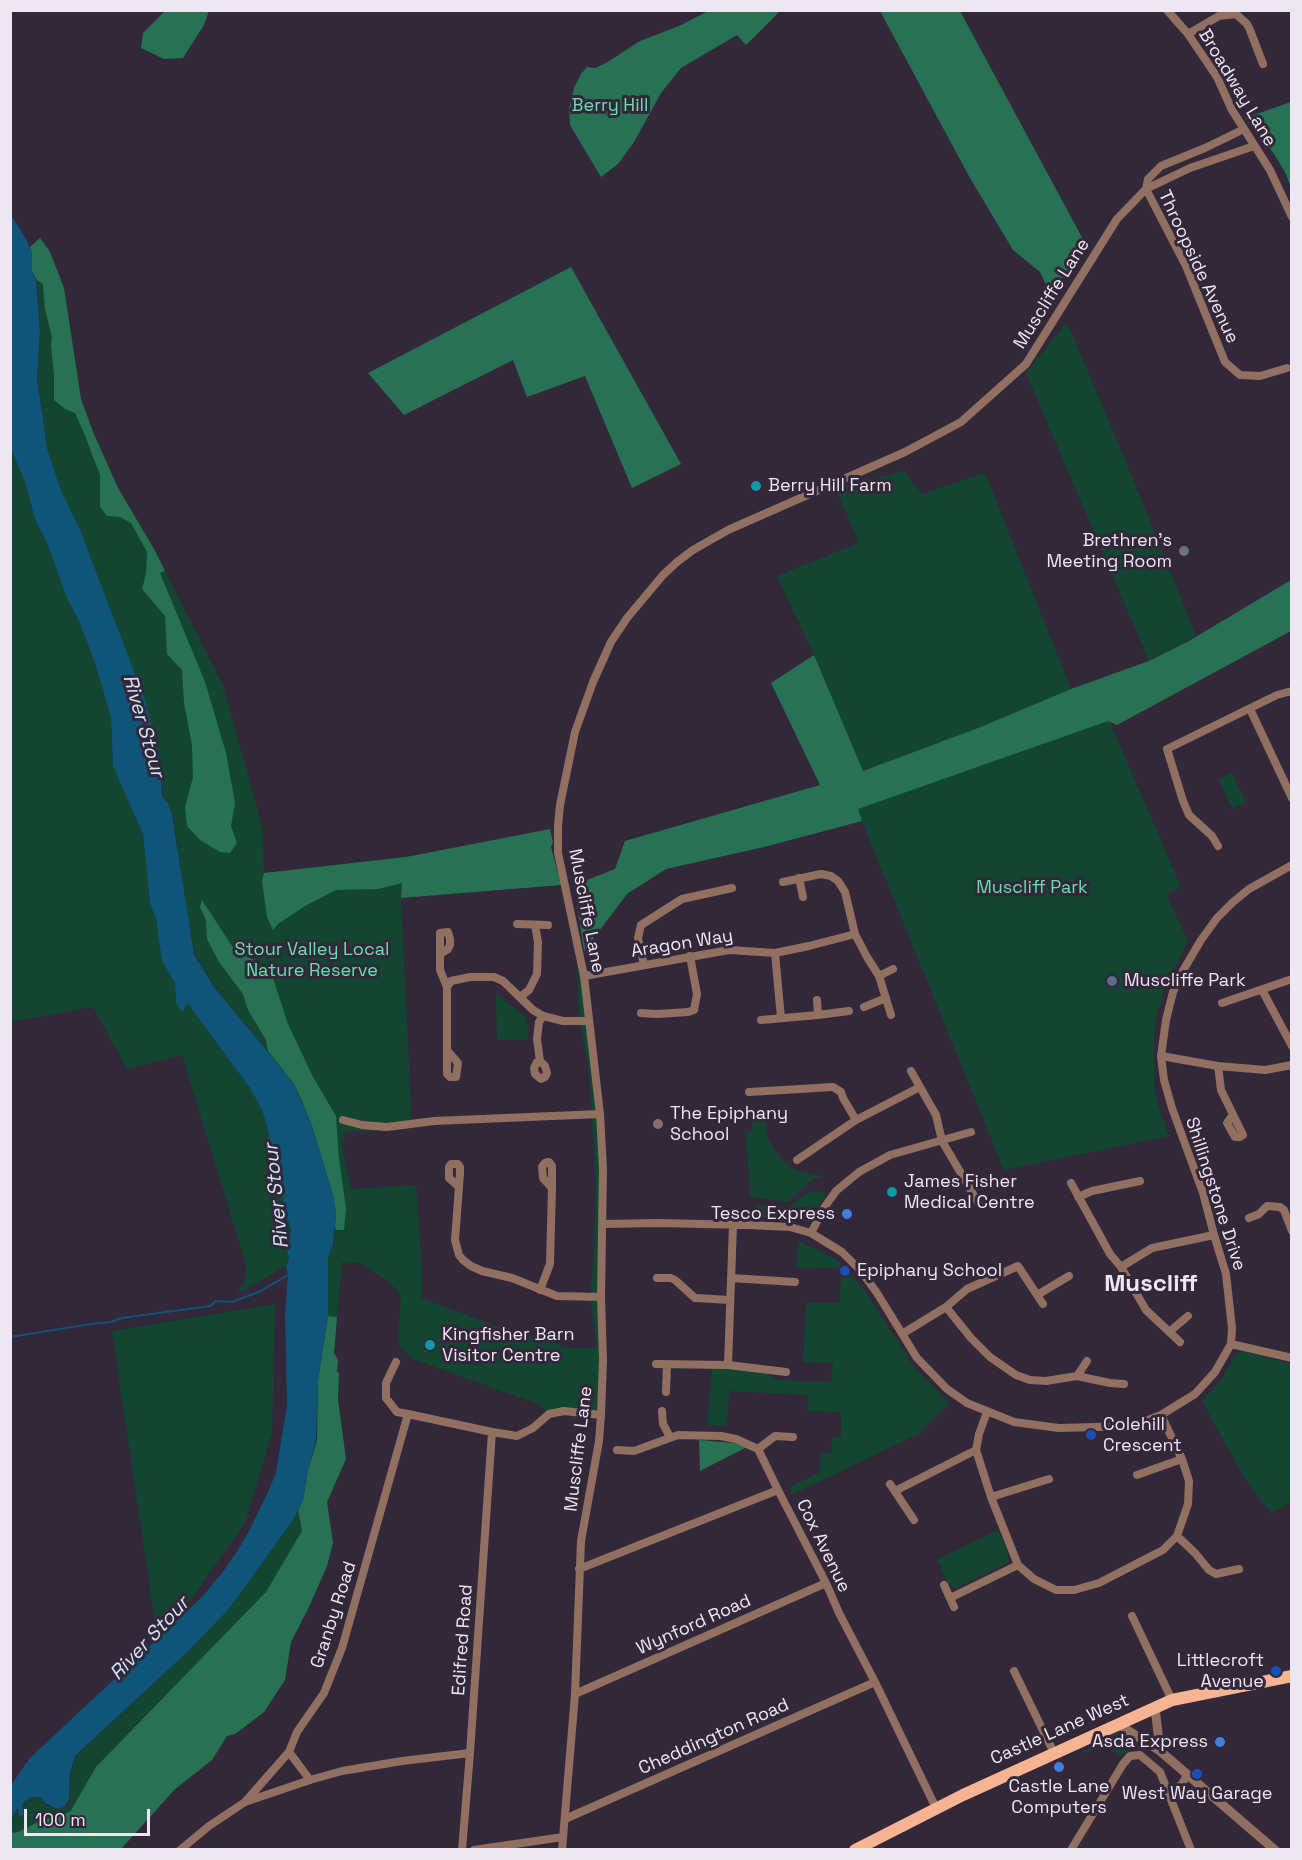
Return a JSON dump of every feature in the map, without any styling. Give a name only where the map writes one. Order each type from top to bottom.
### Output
[{"type":"main road","name":"Castle Lane West","points":[[855,1850],[936,1808],[1172,1700],[1289,1679]]},
{"type":"street","name":"Broadway Lane","points":[[1167,10],[1188,34],[1217,77],[1232,110],[1270,170],[1292,217]]},
{"type":"street","points":[[1188,34],[1219,16],[1236,14],[1247,24],[1263,64]]},
{"type":"street","points":[[1146,189],[1148,179],[1161,166],[1244,129]]},
{"type":"street","name":"Muscliffe Lane","points":[[562,1850],[575,1694],[581,1541],[599,1441],[601,1415],[603,1169],[600,1114],[584,976],[558,853],[560,805],[575,732],[603,659],[627,618],[671,567],[693,550],[742,523],[905,452],[961,422],[1026,364],[1117,219],[1146,189],[1190,168],[1254,146]]},
{"type":"street","name":"Throopside Avenue","points":[[1146,189],[1185,266],[1225,362],[1240,375],[1260,376],[1287,369]]},
{"type":"street","points":[[1218,846],[1212,836],[1190,814],[1164,751],[1278,695],[1292,691]]},
{"type":"street","points":[[1251,709],[1292,798]]},
{"type":"street","name":"Shillingstone Drive","points":[[603,1224],[658,1223],[790,1227],[811,1233],[842,1252],[861,1271],[917,1358],[947,1389],[967,1403],[1014,1422],[1059,1428],[1132,1426],[1161,1415],[1195,1394],[1215,1372],[1231,1344],[1232,1318],[1226,1274],[1203,1193],[1164,1080],[1161,1056],[1166,1020],[1173,992],[1186,963],[1216,918],[1249,889],[1292,866]]},
{"type":"street","points":[[783,882],[821,874],[831,876],[838,881],[845,892],[855,934],[879,976],[891,1015]]},
{"type":"street","points":[[799,878],[803,897]]},
{"type":"street","points":[[644,965],[638,938],[641,925],[682,899],[732,888]]},
{"type":"street","points":[[517,924],[548,925]]},
{"type":"street","points":[[520,997],[529,990],[537,974],[538,942],[535,925]]},
{"type":"street","name":"Aragon Way","points":[[584,976],[729,950],[775,953],[855,934]]},
{"type":"street","points":[[775,953],[781,1018]]},
{"type":"street","points":[[440,954],[440,970],[447,987],[447,1050]]},
{"type":"street","points":[[641,1012],[697,1013],[697,994],[690,956]]},
{"type":"street","points":[[879,976],[893,969]]},
{"type":"street","points":[[447,987],[451,981],[470,977],[494,977],[503,981],[533,1011],[543,1016],[563,1021],[588,1021]]},
{"type":"street","points":[[1222,1003],[1292,980]]},
{"type":"street","points":[[1262,990],[1292,1046]]},
{"type":"street","points":[[864,1007],[886,998]]},
{"type":"street","points":[[817,1000],[818,1015]]},
{"type":"street","points":[[761,1020],[849,1011]]},
{"type":"street","points":[[540,1061],[537,1039],[539,1022],[543,1016]]},
{"type":"street","points":[[1161,1056],[1218,1066],[1265,1070],[1292,1065]]},
{"type":"street","points":[[1218,1066],[1221,1090],[1233,1115]]},
{"type":"street","points":[[911,1071],[936,1115],[942,1141],[979,1204]]},
{"type":"street","points":[[749,1092],[833,1087],[841,1092],[856,1120]]},
{"type":"street","points":[[797,1160],[856,1120],[920,1087]]},
{"type":"street","points":[[343,1120],[362,1125],[387,1127],[434,1121],[600,1114]]},
{"type":"street","points":[[811,1233],[836,1191],[859,1172],[890,1155],[971,1132]]},
{"type":"street","points":[[1078,1197],[1092,1191],[1140,1181]]},
{"type":"street","points":[[1071,1184],[1110,1254],[1121,1267],[1146,1310],[1180,1342]]},
{"type":"street","points":[[459,1186],[455,1240],[459,1255],[463,1260],[482,1271],[512,1278],[557,1296],[601,1298]]},
{"type":"street","points":[[540,1290],[550,1264],[552,1188]]},
{"type":"street","points":[[1248,1218],[1259,1214],[1267,1206],[1280,1207],[1284,1210],[1292,1231]]},
{"type":"street","points":[[728,1365],[733,1225]]},
{"type":"street","points":[[1121,1267],[1152,1248],[1214,1235]]},
{"type":"street","points":[[902,1334],[946,1306],[967,1289],[1018,1266],[1044,1304]]},
{"type":"street","points":[[1037,1295],[1069,1276]]},
{"type":"street","points":[[657,1278],[675,1280],[695,1298],[730,1300]]},
{"type":"street","points":[[731,1278],[795,1282]]},
{"type":"street","points":[[946,1306],[971,1338],[990,1357],[1016,1375],[1030,1380],[1046,1381],[1077,1376],[1124,1384]]},
{"type":"street","points":[[1169,1332],[1188,1316]]},
{"type":"street","points":[[1231,1344],[1292,1358]]},
{"type":"street","points":[[1077,1376],[1087,1361]]},
{"type":"street","points":[[396,1362],[386,1383],[386,1398],[397,1412],[517,1436],[533,1428],[549,1414],[558,1412],[601,1415]]},
{"type":"street","points":[[656,1364],[728,1365],[786,1372]]},
{"type":"street","points":[[666,1392],[667,1364]]},
{"type":"street","points":[[662,1411],[663,1424],[670,1437]]},
{"type":"street","points":[[987,1412],[976,1450],[991,1497],[1018,1564],[1034,1579],[1056,1590],[1074,1590],[1099,1583],[1163,1550],[1177,1536],[1188,1504],[1189,1481],[1161,1415]]},
{"type":"street","name":"Granby Road","points":[[245,1802],[289,1752],[297,1732],[324,1693],[342,1648],[408,1414]]},
{"type":"street","name":"Edifred Road","points":[[462,1850],[492,1432]]},
{"type":"street","points":[[617,1450],[634,1451],[678,1435],[720,1436],[735,1439],[758,1449],[778,1490]]},
{"type":"street","points":[[758,1449],[775,1436],[793,1437]]},
{"type":"street","points":[[914,1520],[892,1488],[976,1450]]},
{"type":"street","points":[[1137,1475],[1182,1460]]},
{"type":"street","points":[[991,1497],[1049,1479]]},
{"type":"street","name":"Cox Avenue","points":[[579,1569],[778,1490],[936,1808]]},
{"type":"street","points":[[1177,1536],[1209,1570],[1216,1574],[1239,1569]]},
{"type":"street","points":[[950,1598],[1018,1564]]},
{"type":"street","name":"Wynford Road","points":[[575,1694],[826,1583]]},
{"type":"street","points":[[944,1585],[954,1607]]},
{"type":"street","points":[[1132,1616],[1172,1700]]},
{"type":"street","points":[[1014,1671],[1054,1753]]},
{"type":"street","name":"Cheddington Road","points":[[565,1819],[875,1682]]},
{"type":"street","points":[[1155,1707],[1160,1751]]},
{"type":"street","points":[[1118,1724],[1160,1751],[1275,1850]]},
{"type":"street","points":[[289,1752],[310,1780]]},
{"type":"street","points":[[180,1850],[209,1826],[245,1802],[310,1780],[352,1769],[470,1753]]},
{"type":"street","points":[[1071,1850],[1123,1764],[1130,1756],[1140,1755],[1160,1772],[1191,1850]]},
{"type":"street","points":[[1168,1790],[1174,1790],[1182,1784],[1187,1775]]},
{"type":"street","points":[[474,1850],[563,1837]]},
{"type":"green space","name":"Berry Hill","points":[[710,10],[780,11],[746,45],[737,35],[681,68],[661,93],[634,142],[618,164],[601,177],[570,125],[569,109],[574,88],[581,74],[587,67],[595,68],[606,63],[640,41],[679,26]]},
{"type":"green space","points":[[165,11],[209,11],[204,25],[183,58],[164,59],[141,48],[143,33]]},
{"type":"green space","points":[[880,11],[960,11],[1085,243],[1051,296],[1040,272],[1013,250],[970,178]]},
{"type":"green space","points":[[1292,102],[1291,188],[1276,157],[1245,118]]},
{"type":"green space","name":"Stour Valley Local Nature Reserve","points":[[40,238],[50,252],[64,288],[81,399],[93,432],[118,488],[154,549],[223,685],[262,826],[264,873],[406,857],[401,898],[412,1127],[388,1131],[351,1131],[344,1133],[345,1141],[341,1142],[351,1189],[416,1185],[422,1270],[421,1298],[499,1327],[553,1342],[565,1348],[597,1346],[590,1297],[596,1187],[589,1070],[580,1022],[577,943],[600,1114],[601,1415],[549,1414],[538,1404],[413,1359],[400,1347],[398,1341],[401,1298],[396,1289],[386,1279],[359,1263],[342,1262],[334,1353],[338,1360],[338,1400],[346,1459],[327,1502],[333,1543],[327,1566],[291,1642],[285,1680],[264,1712],[235,1734],[227,1736],[212,1760],[175,1789],[121,1849],[11,1850],[11,1819],[17,1810],[19,1817],[24,1816],[25,1801],[32,1798],[42,1799],[44,1804],[57,1810],[65,1808],[70,1801],[71,1774],[75,1757],[185,1654],[228,1610],[291,1523],[303,1501],[308,1470],[317,1440],[318,1380],[328,1314],[328,1257],[334,1245],[336,1214],[333,1195],[312,1126],[294,1084],[214,986],[195,954],[173,815],[163,796],[160,759],[145,701],[80,531],[60,488],[47,447],[38,378],[40,332],[37,280],[32,271],[30,247]]},
{"type":"green space","points":[[40,238],[50,252],[64,288],[81,399],[93,432],[118,488],[165,571],[160,573],[205,682],[226,753],[235,803],[231,826],[237,843],[230,853],[220,852],[200,840],[187,826],[185,807],[193,777],[192,745],[184,703],[182,670],[167,654],[165,616],[142,589],[146,574],[147,552],[131,523],[120,517],[107,516],[100,507],[100,475],[84,433],[75,413],[65,409],[54,400],[52,337],[45,309],[43,284],[37,280],[31,263],[30,247]]},
{"type":"green space","points":[[571,267],[681,464],[632,488],[585,376],[527,397],[513,360],[404,415],[368,373]]},
{"type":"green space","points":[[1067,322],[1196,636],[1149,661],[1026,373]]},
{"type":"green space","points":[[10,445],[25,482],[35,519],[47,543],[67,598],[79,621],[95,663],[111,716],[113,766],[143,834],[150,904],[156,918],[162,961],[175,983],[176,1003],[189,1004],[222,1049],[250,1088],[262,1110],[268,1129],[276,1176],[291,1225],[286,1246],[289,1259],[286,1266],[235,1295],[245,1281],[246,1265],[182,1055],[127,1069],[93,1007],[11,1022]]},
{"type":"green space","points":[[904,471],[922,494],[985,473],[1071,689],[978,728],[863,771],[814,655],[777,576],[859,543],[836,489]]},
{"type":"green space","points":[[1291,580],[1291,631],[1117,725],[1108,721],[858,809],[862,821],[764,847],[666,869],[627,894],[584,951],[574,885],[615,869],[625,841],[820,785],[771,683],[814,655],[863,771],[978,728],[1071,689],[1149,661],[1189,641]]},
{"type":"green space","name":"Muscliff Park","points":[[1109,720],[1181,887],[1166,894],[1188,941],[1164,991],[1157,1013],[1154,1038],[1154,1084],[1157,1102],[1169,1136],[1004,1170],[857,809]]},
{"type":"green space","points":[[1231,772],[1246,802],[1232,809],[1219,780]]},
{"type":"green space","points":[[550,829],[553,842],[551,847],[561,885],[401,898],[402,883],[378,889],[336,890],[305,906],[273,930],[267,917],[262,881],[264,873],[406,857]]},
{"type":"green space","points":[[202,900],[232,946],[271,972],[288,1024],[313,1077],[336,1116],[346,1209],[344,1230],[336,1230],[335,1227],[336,1214],[333,1195],[302,1101],[294,1084],[268,1051],[266,1040],[248,1010],[243,994],[219,962],[207,939],[206,920],[200,907]]},
{"type":"green space","points":[[496,994],[524,1015],[528,1026],[528,1040],[497,1040]]},
{"type":"green space","points":[[763,1109],[768,1139],[781,1159],[798,1171],[824,1177],[813,1179],[788,1202],[750,1197],[746,1134],[752,1130],[752,1111]]},
{"type":"green space","points":[[808,1192],[827,1194],[809,1219],[749,1216],[755,1211],[755,1205],[789,1207]]},
{"type":"green space","points":[[798,1241],[837,1261],[865,1291],[916,1370],[950,1403],[920,1433],[792,1495],[790,1487],[819,1473],[821,1453],[831,1453],[832,1437],[841,1437],[841,1412],[807,1411],[808,1395],[730,1391],[726,1426],[707,1425],[712,1367],[763,1370],[777,1380],[831,1382],[833,1363],[803,1362],[806,1303],[840,1303],[841,1269],[796,1267]]},
{"type":"green space","points":[[275,1304],[272,1433],[246,1521],[193,1597],[157,1636],[112,1331]]},
{"type":"green space","points":[[328,1316],[337,1317],[334,1353],[338,1360],[338,1400],[346,1459],[327,1502],[333,1543],[327,1566],[291,1642],[285,1680],[264,1712],[235,1734],[227,1736],[212,1760],[175,1789],[121,1849],[11,1849],[11,1833],[70,1812],[96,1767],[266,1592],[302,1531],[298,1510],[303,1500],[308,1470],[317,1440],[318,1380]]},
{"type":"green space","points":[[1242,1351],[1291,1364],[1291,1502],[1271,1513],[1246,1481],[1202,1401],[1222,1379],[1235,1355]]},
{"type":"green space","points":[[699,1440],[734,1443],[747,1447],[700,1471]]},
{"type":"green space","points":[[998,1530],[1009,1557],[1008,1562],[958,1587],[954,1588],[948,1584],[937,1559]]},
{"type":"green space","points":[[1121,1731],[1145,1745],[1144,1749],[1134,1749],[1121,1756],[1102,1745],[1079,1756],[1097,1742]]},
{"type":"water","name":"River Stour","points":[[11,215],[32,253],[32,271],[36,280],[40,332],[37,378],[47,448],[60,488],[80,530],[145,700],[160,759],[162,796],[169,805],[172,815],[194,954],[214,987],[294,1084],[312,1126],[333,1195],[336,1213],[333,1245],[328,1257],[328,1314],[318,1380],[316,1440],[303,1501],[291,1523],[228,1610],[184,1655],[75,1756],[70,1773],[69,1800],[64,1807],[57,1809],[45,1803],[42,1798],[32,1797],[22,1805],[24,1815],[19,1816],[18,1808],[11,1818],[11,1785],[30,1758],[202,1597],[236,1553],[268,1492],[276,1473],[287,1405],[285,1314],[288,1275],[286,1266],[289,1259],[286,1246],[291,1230],[276,1176],[268,1129],[262,1110],[250,1088],[189,1004],[185,1005],[184,1011],[180,1010],[176,1003],[175,983],[162,961],[156,918],[150,904],[143,834],[113,766],[111,717],[95,663],[79,621],[67,598],[47,543],[35,519],[25,482],[12,451]]},
{"type":"waterway","points":[[10,1337],[210,1306],[216,1301],[232,1302],[261,1291],[288,1275]]},
{"type":"place","name":"Berry Hill Farm","points":[[756,486]]},
{"type":"place","name":"Brethren's Meeting Room","points":[[1184,551]]},
{"type":"place","name":"Muscliffe Park","points":[[1112,981]]},
{"type":"place","name":"The Epiphany School","points":[[658,1124]]},
{"type":"place","name":"James Fisher Medical Centre","points":[[892,1192]]},
{"type":"place","name":"Tesco Express","points":[[847,1214]]},
{"type":"place","name":"Epiphany School","points":[[845,1271]]},
{"type":"place","name":"Kingfisher Barn Visitor Centre","points":[[430,1345]]},
{"type":"place","name":"Colehill Crescent","points":[[1091,1435]]},
{"type":"place","name":"Littlecroft Avenue","points":[[1276,1671]]},
{"type":"place","name":"Asda Express","points":[[1220,1742]]},
{"type":"place","name":"Castle Lane Computers","points":[[1059,1767]]},
{"type":"place","name":"West Way Garage","points":[[1197,1774]]},
{"type":"district","name":"Muscliff","points":[[1151,1284]]}]
